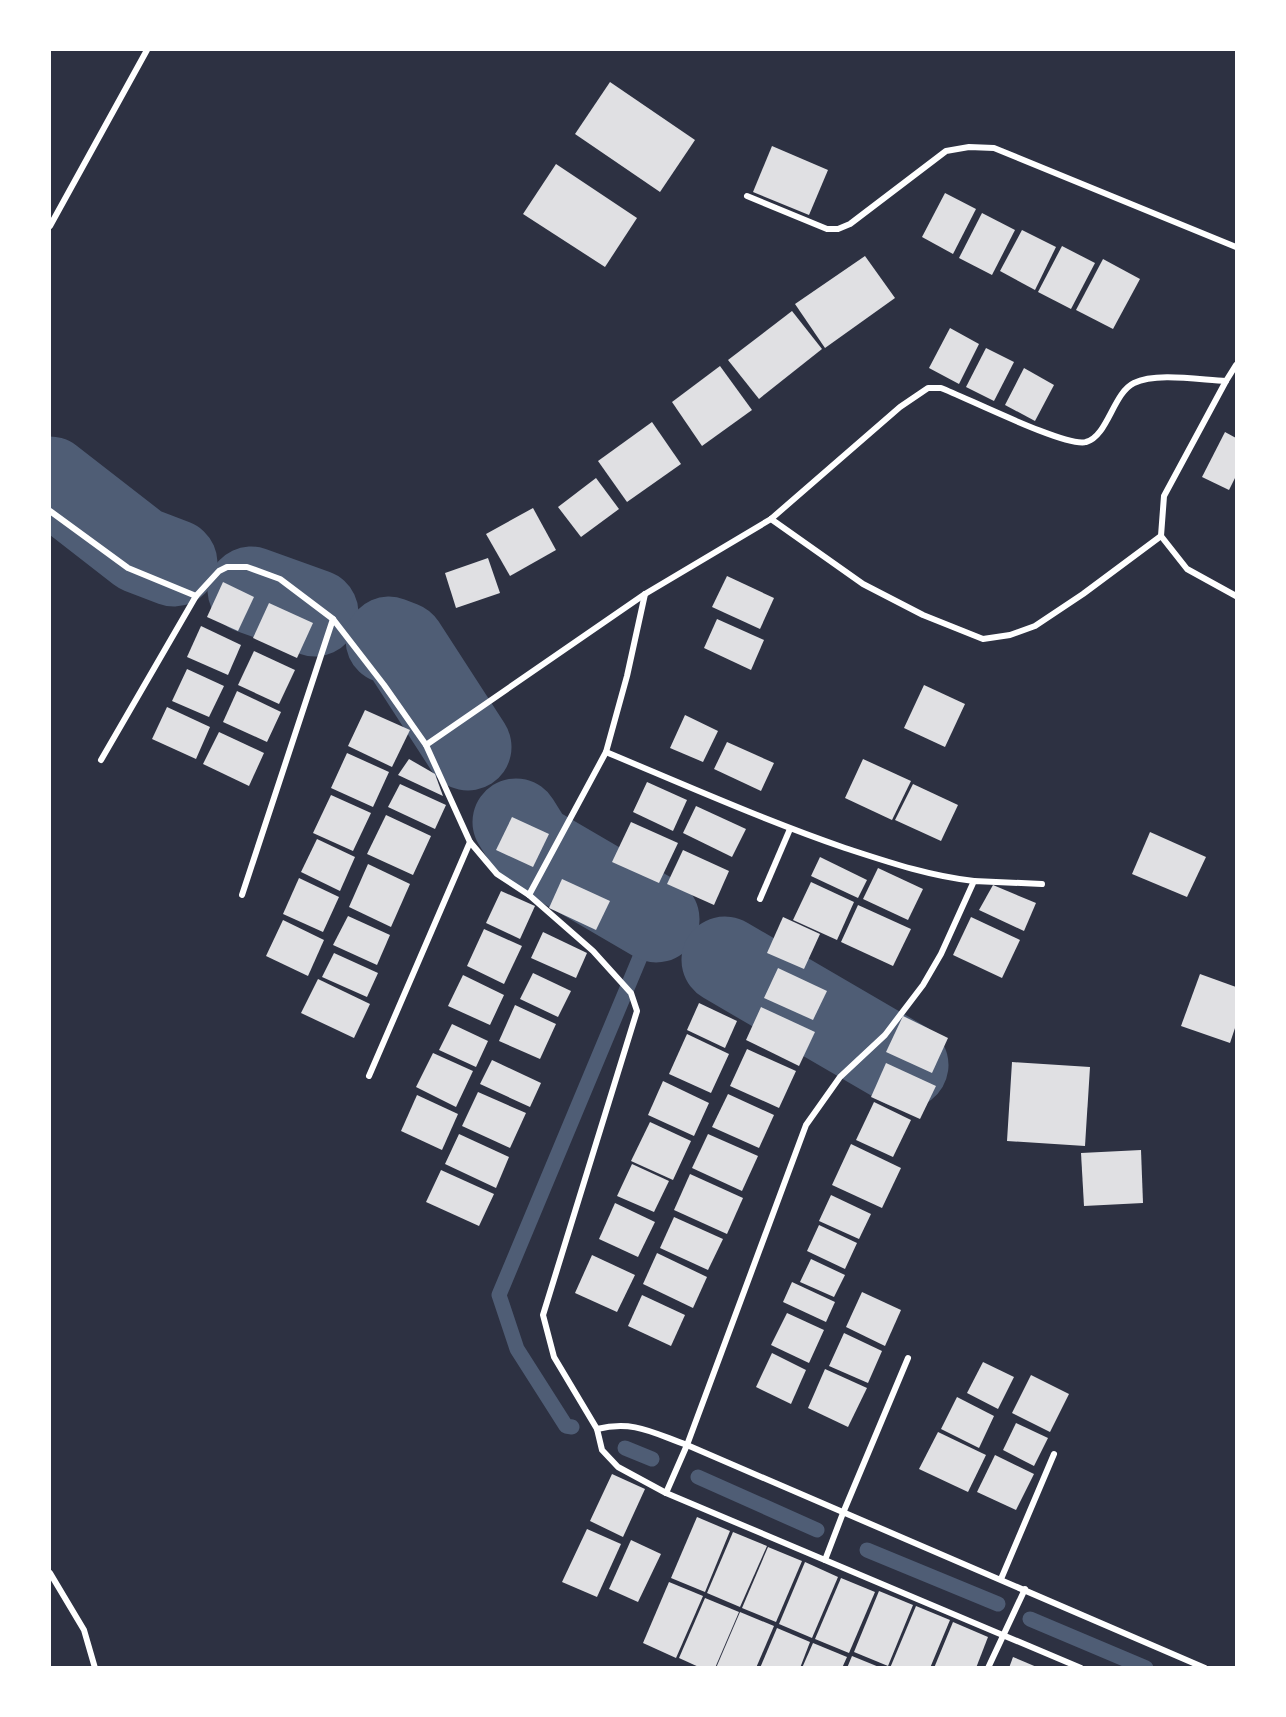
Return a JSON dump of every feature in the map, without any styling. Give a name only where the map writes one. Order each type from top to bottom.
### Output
[{"type":"street","points":[[50,226],[147,50]]},
{"type":"street","points":[[747,196],[827,229],[838,229],[850,224],[946,151],[969,147],[994,148],[1236,247]]},
{"type":"street","points":[[1236,365],[1164,496],[1161,536],[1187,569],[1236,596]]},
{"type":"street","points":[[426,745],[645,594],[771,519],[900,407],[928,388],[950,391],[1051,436],[1076,443],[1087,442],[1097,435],[1124,392],[1132,384],[1162,378],[1226,381]]},
{"type":"street","points":[[50,511],[128,568],[196,596]]},
{"type":"street","points":[[771,519],[863,584],[923,615],[983,639],[1010,635],[1035,626],[1083,594],[1161,536]]},
{"type":"street","points":[[101,760],[196,596],[219,571],[227,567],[248,567],[280,579],[333,619],[384,685],[426,745],[470,842],[497,874],[529,895],[593,951],[631,993],[637,1011],[543,1315],[554,1358],[597,1429],[602,1450],[618,1467],[666,1493],[1081,1668]]},
{"type":"street","points":[[529,895],[606,752],[627,676],[645,594]]},
{"type":"street","points":[[242,895],[333,619]]},
{"type":"street","points":[[606,752],[790,829],[904,868],[946,878],[1042,884]]},
{"type":"street","points":[[760,899],[790,829]]},
{"type":"street","points":[[369,1076],[470,842]]},
{"type":"street","points":[[666,1493],[687,1445],[806,1125],[840,1077],[885,1035],[923,985],[974,881]]},
{"type":"street","points":[[825,1560],[908,1358]]},
{"type":"street","points":[[597,1429],[615,1425],[633,1426],[687,1445],[1205,1668]]},
{"type":"street","points":[[1001,1579],[1054,1454]]},
{"type":"street","points":[[50,1573],[84,1630],[95,1668]]},
{"type":"street","points":[[988,1668],[1025,1589]]},
{"type":"building","points":[[610,82],[695,140],[660,192],[575,134]]},
{"type":"building","points":[[772,146],[828,170],[809,215],[753,192]]},
{"type":"building","points":[[556,164],[637,218],[605,267],[523,214]]},
{"type":"building","points":[[945,193],[976,209],[953,254],[922,237]]},
{"type":"building","points":[[982,213],[1015,230],[992,275],[959,258]]},
{"type":"building","points":[[1022,230],[1056,247],[1035,290],[1000,271]]},
{"type":"building","points":[[1062,246],[1095,263],[1071,309],[1038,292]]},
{"type":"building","points":[[865,256],[895,298],[825,348],[795,304]]},
{"type":"building","points":[[1103,259],[1140,279],[1113,329],[1076,310]]},
{"type":"building","points":[[792,311],[822,349],[759,399],[728,360]]},
{"type":"building","points":[[950,328],[979,344],[959,384],[929,368]]},
{"type":"building","points":[[986,348],[1014,362],[994,401],[966,387]]},
{"type":"building","points":[[720,366],[752,410],[702,446],[672,402]]},
{"type":"building","points":[[1024,368],[1054,385],[1035,421],[1005,405]]},
{"type":"building","points":[[652,422],[681,464],[627,502],[598,461]]},
{"type":"building","points":[[1225,432],[1236,438],[1236,476],[1229,490],[1202,477]]},
{"type":"building","points":[[596,478],[619,509],[581,537],[558,507]]},
{"type":"building","points":[[533,508],[556,550],[510,576],[486,534]]},
{"type":"building","points":[[488,558],[500,593],[456,608],[445,573]]},
{"type":"building","points":[[727,576],[774,598],[760,629],[712,607]]},
{"type":"building","points":[[223,582],[254,597],[238,631],[207,617]]},
{"type":"building","points":[[269,603],[313,623],[297,658],[253,638]]},
{"type":"building","points":[[717,619],[764,640],[751,670],[704,648]]},
{"type":"building","points":[[201,626],[241,645],[228,675],[187,657]]},
{"type":"building","points":[[254,651],[295,670],[279,704],[238,685]]},
{"type":"building","points":[[187,669],[224,686],[209,717],[172,701]]},
{"type":"building","points":[[924,685],[965,704],[945,747],[904,728]]},
{"type":"building","points":[[237,691],[281,712],[267,742],[223,722]]},
{"type":"building","points":[[167,707],[210,727],[196,759],[152,739]]},
{"type":"building","points":[[365,710],[410,730],[392,767],[348,746]]},
{"type":"building","points":[[685,715],[718,731],[703,762],[670,748]]},
{"type":"building","points":[[219,732],[264,753],[249,786],[203,764]]},
{"type":"building","points":[[727,742],[774,763],[761,791],[714,769]]},
{"type":"building","points":[[347,753],[389,772],[373,807],[331,788]]},
{"type":"building","points":[[409,759],[435,774],[443,796],[398,775]]},
{"type":"building","points":[[863,759],[911,781],[892,820],[845,798]]},
{"type":"building","points":[[647,782],[687,800],[673,831],[633,812]]},
{"type":"building","points":[[400,784],[446,805],[435,829],[388,807]]},
{"type":"building","points":[[913,784],[958,805],[941,841],[895,820]]},
{"type":"building","points":[[331,795],[371,813],[353,851],[313,833]]},
{"type":"building","points":[[696,806],[746,829],[732,857],[683,833]]},
{"type":"building","points":[[386,815],[431,836],[413,875],[367,854]]},
{"type":"building","points":[[512,817],[549,834],[533,867],[496,850]]},
{"type":"building","points":[[631,822],[678,843],[659,883],[612,862]]},
{"type":"building","points":[[1150,832],[1206,857],[1187,897],[1132,874]]},
{"type":"building","points":[[317,839],[355,857],[340,891],[301,872]]},
{"type":"building","points":[[683,850],[729,871],[714,905],[667,884]]},
{"type":"building","points":[[820,857],[867,880],[858,898],[811,876]]},
{"type":"building","points":[[368,864],[410,884],[391,927],[349,907]]},
{"type":"building","points":[[878,868],[923,889],[908,920],[863,899]]},
{"type":"building","points":[[299,878],[339,897],[323,932],[283,914]]},
{"type":"building","points":[[562,879],[610,901],[596,930],[549,908]]},
{"type":"building","points":[[811,882],[854,902],[837,940],[793,920]]},
{"type":"building","points":[[993,885],[1036,903],[1024,931],[979,910]]},
{"type":"building","points":[[501,891],[535,906],[520,939],[486,923]]},
{"type":"building","points":[[858,905],[911,929],[893,966],[841,942]]},
{"type":"building","points":[[348,916],[390,935],[377,965],[333,945]]},
{"type":"building","points":[[783,917],[820,934],[804,969],[767,953]]},
{"type":"building","points":[[971,917],[1020,940],[1002,978],[953,955]]},
{"type":"building","points":[[283,920],[324,940],[308,976],[266,956]]},
{"type":"building","points":[[484,929],[522,946],[504,984],[467,966]]},
{"type":"building","points":[[543,932],[587,953],[576,978],[531,958]]},
{"type":"building","points":[[334,953],[378,973],[367,997],[322,977]]},
{"type":"building","points":[[778,968],[827,991],[813,1020],[764,998]]},
{"type":"building","points":[[533,973],[571,991],[558,1017],[520,999]]},
{"type":"building","points":[[1200,974],[1236,987],[1236,1025],[1230,1043],[1181,1026]]},
{"type":"building","points":[[463,975],[504,995],[490,1025],[448,1006]]},
{"type":"building","points":[[318,979],[370,1004],[354,1038],[301,1013]]},
{"type":"building","points":[[699,1003],[737,1021],[725,1048],[687,1030]]},
{"type":"building","points":[[515,1005],[556,1024],[540,1059],[499,1041]]},
{"type":"building","points":[[761,1007],[815,1032],[799,1066],[746,1040]]},
{"type":"building","points":[[903,1016],[948,1038],[932,1073],[886,1052]]},
{"type":"building","points":[[452,1024],[488,1041],[476,1067],[439,1050]]},
{"type":"building","points":[[687,1034],[729,1054],[711,1093],[669,1074]]},
{"type":"building","points":[[747,1049],[796,1071],[779,1108],[730,1086]]},
{"type":"building","points":[[433,1053],[473,1071],[456,1107],[416,1087]]},
{"type":"building","points":[[492,1060],[541,1083],[530,1107],[480,1084]]},
{"type":"building","points":[[1012,1062],[1090,1067],[1085,1146],[1007,1141]]},
{"type":"building","points":[[886,1063],[936,1086],[920,1119],[871,1097]]},
{"type":"building","points":[[663,1081],[709,1103],[694,1136],[648,1115]]},
{"type":"building","points":[[478,1092],[526,1113],[510,1148],[462,1126]]},
{"type":"building","points":[[728,1094],[774,1115],[759,1148],[712,1127]]},
{"type":"building","points":[[417,1095],[458,1114],[442,1150],[401,1131]]},
{"type":"building","points":[[874,1102],[911,1120],[893,1157],[856,1140]]},
{"type":"building","points":[[650,1122],[691,1141],[673,1180],[631,1161]]},
{"type":"building","points":[[459,1134],[509,1157],[496,1188],[445,1164]]},
{"type":"building","points":[[708,1134],[758,1156],[742,1191],[692,1168]]},
{"type":"building","points":[[851,1144],[901,1168],[882,1208],[832,1185]]},
{"type":"building","points":[[1141,1150],[1143,1203],[1084,1206],[1081,1153]]},
{"type":"building","points":[[632,1164],[669,1181],[654,1212],[617,1196]]},
{"type":"building","points":[[441,1170],[494,1194],[479,1226],[426,1202]]},
{"type":"building","points":[[690,1174],[743,1198],[727,1234],[674,1210]]},
{"type":"building","points":[[831,1195],[871,1214],[859,1239],[819,1221]]},
{"type":"building","points":[[615,1203],[655,1222],[638,1257],[599,1239]]},
{"type":"building","points":[[674,1217],[723,1239],[708,1270],[660,1248]]},
{"type":"building","points":[[819,1225],[857,1243],[845,1269],[807,1251]]},
{"type":"building","points":[[657,1253],[707,1277],[693,1308],[643,1284]]},
{"type":"building","points":[[592,1255],[635,1275],[617,1312],[575,1293]]},
{"type":"building","points":[[811,1259],[845,1275],[834,1297],[800,1282]]},
{"type":"building","points":[[792,1282],[835,1302],[826,1322],[783,1302]]},
{"type":"building","points":[[862,1292],[901,1310],[885,1346],[846,1327]]},
{"type":"building","points":[[642,1295],[685,1315],[671,1346],[628,1326]]},
{"type":"building","points":[[787,1313],[824,1330],[809,1363],[771,1345]]},
{"type":"building","points":[[844,1333],[882,1351],[868,1383],[829,1366]]},
{"type":"building","points":[[772,1353],[806,1370],[791,1404],[756,1387]]},
{"type":"building","points":[[983,1362],[1014,1377],[998,1409],[967,1393]]},
{"type":"building","points":[[825,1369],[867,1388],[848,1427],[808,1408]]},
{"type":"building","points":[[1031,1375],[1069,1394],[1050,1432],[1012,1413]]},
{"type":"building","points":[[957,1397],[994,1416],[979,1448],[941,1429]]},
{"type":"building","points":[[1016,1423],[1048,1438],[1034,1466],[1003,1450]]},
{"type":"building","points":[[938,1432],[986,1455],[968,1492],[919,1469]]},
{"type":"building","points":[[995,1455],[1034,1474],[1016,1510],[977,1492]]},
{"type":"building","points":[[612,1474],[645,1489],[623,1537],[590,1521]]},
{"type":"building","points":[[697,1517],[730,1531],[705,1592],[671,1578]]},
{"type":"building","points":[[587,1529],[621,1544],[597,1597],[562,1582]]},
{"type":"building","points":[[733,1532],[767,1546],[740,1607],[707,1593]]},
{"type":"building","points":[[631,1540],[661,1554],[638,1602],[609,1589]]},
{"type":"building","points":[[768,1547],[802,1561],[776,1622],[742,1608]]},
{"type":"building","points":[[805,1562],[838,1577],[812,1638],[779,1624]]},
{"type":"building","points":[[841,1578],[875,1592],[849,1653],[815,1639]]},
{"type":"building","points":[[669,1582],[703,1596],[676,1658],[643,1643]]},
{"type":"building","points":[[879,1591],[913,1605],[888,1666],[854,1652]]},
{"type":"building","points":[[705,1598],[739,1612],[715,1668],[701,1668],[679,1658]]},
{"type":"building","points":[[916,1606],[950,1620],[930,1668],[890,1668]]},
{"type":"building","points":[[740,1612],[774,1626],[756,1668],[716,1668]]},
{"type":"building","points":[[953,1622],[988,1637],[976,1668],[934,1668]]},
{"type":"building","points":[[777,1628],[810,1642],[800,1668],[760,1668]]},
{"type":"building","points":[[813,1643],[847,1657],[842,1668],[802,1668]]},
{"type":"building","points":[[852,1656],[879,1667],[879,1668],[847,1668]]},
{"type":"building","points":[[1013,1657],[1039,1668],[1009,1668]]},
{"type":"waterway","points":[[50,480],[140,550],[174,563]]},
{"type":"waterway","points":[[251,590],[315,613]]},
{"type":"waterway","points":[[389,640],[402,645],[468,747]]},
{"type":"waterway","points":[[516,822],[531,846],[656,919]]},
{"type":"waterway","points":[[572,1427],[566,1426],[517,1349],[499,1295],[656,919]]},
{"type":"waterway","points":[[725,960],[905,1065]]},
{"type":"waterway","points":[[625,1448],[652,1459]]},
{"type":"waterway","points":[[698,1477],[817,1530]]},
{"type":"waterway","points":[[867,1550],[998,1604]]},
{"type":"waterway","points":[[1030,1619],[1146,1668]]}]
